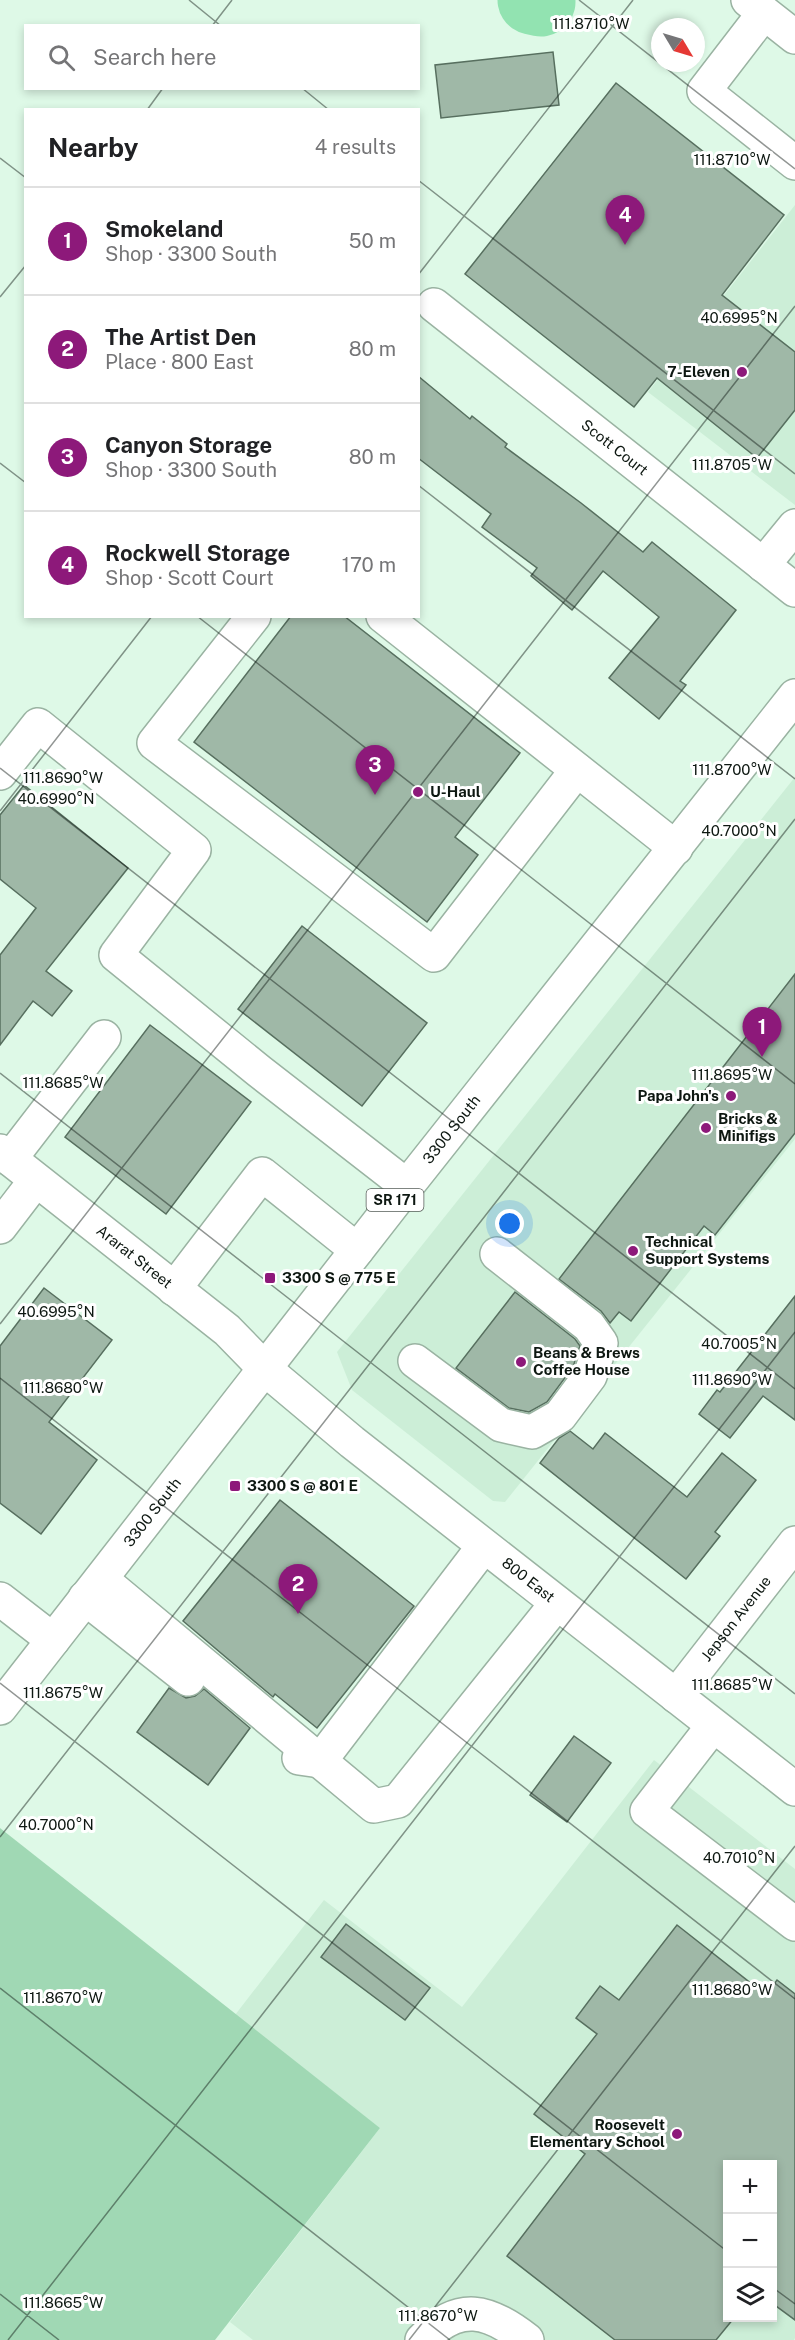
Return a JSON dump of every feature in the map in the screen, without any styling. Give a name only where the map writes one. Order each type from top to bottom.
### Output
[{"type":"street","points":[[795,37],[756,6],[704,91],[795,163]]},
{"type":"street","name":"Scott Court","points":[[434,304],[795,590]]},
{"type":"street","points":[[764,565],[795,526]]},
{"type":"street","points":[[252,618],[154,743],[434,956],[577,770]]},
{"type":"street","points":[[386,618],[676,848]]},
{"type":"street","name":"3300 South","points":[[0,1708],[407,1185],[795,696]]},
{"type":"street","points":[[0,773],[38,725],[194,850],[116,955],[259,1071],[407,1185]]},
{"type":"street","points":[[5,1155],[104,1037]]},
{"type":"street","name":"Ararat Street","points":[[5,1155],[227,1330],[265,1369]]},
{"type":"street","points":[[174,1288],[261,1174],[357,1250]]},
{"type":"street","points":[[0,1227],[36,1180]]},
{"type":"street","points":[[415,1361],[501,1425],[532,1432],[560,1416],[590,1376],[601,1343],[590,1326],[497,1254]]},
{"type":"street","name":"800 East","points":[[265,1369],[352,1442],[795,1790]]},
{"type":"street","name":"Jepson Avenue","points":[[676,1696],[795,1543]]},
{"type":"street","points":[[320,1761],[484,1546]]},
{"type":"street","points":[[93,1588],[320,1761],[374,1806],[398,1802],[557,1603]]},
{"type":"street","points":[[0,1599],[53,1640]]},
{"type":"street","points":[[713,1725],[647,1811],[795,1924]]},
{"type":"street","points":[[422,2340],[447,2318],[462,2314],[479,2314],[494,2317],[527,2340]]},
{"type":"shaded area","points":[[795,205],[795,505],[648,392]]},
{"type":"shaded area","points":[[795,777],[795,1139],[505,1502],[493,1501],[352,1390],[337,1352]]},
{"type":"shaded area","points":[[654,1760],[795,1869],[794,2340],[253,2340],[230,2322],[380,2128],[235,2015],[324,1900],[462,2007]]},
{"type":"shaded area","points":[[0,1828],[380,2128],[215,2340],[0,2340]]},
{"type":"building","points":[[553,52],[559,105],[441,118],[435,65]]},
{"type":"building","points":[[616,83],[784,215],[722,295],[795,352],[795,410],[757,458],[657,378],[634,407],[465,274]]},
{"type":"building","points":[[420,378],[470,419],[472,416],[507,444],[505,447],[643,552],[652,542],[736,610],[680,681],[686,685],[659,719],[609,678],[659,617],[603,571],[572,610],[531,576],[537,568],[482,527],[491,514],[420,460]]},
{"type":"building","points":[[289,618],[347,618],[520,753],[455,837],[478,855],[427,922],[194,742]]},
{"type":"building","points":[[24,785],[128,868],[46,971],[72,991],[52,1016],[33,1001],[0,1045],[0,955],[36,908],[0,879],[0,815]]},
{"type":"building","points":[[302,926],[427,1023],[362,1106],[238,1009]]},
{"type":"building","points":[[795,974],[795,1133],[715,1235],[704,1226],[631,1321],[619,1312],[610,1323],[601,1311],[559,1279]]},
{"type":"building","points":[[150,1025],[251,1102],[166,1214],[65,1137]]},
{"type":"building","points":[[44,1288],[112,1340],[49,1422],[97,1460],[41,1534],[0,1503],[0,1346]]},
{"type":"building","name":"Beans & Brews Coffee House","points":[[515,1292],[575,1339],[580,1346],[573,1367],[547,1402],[529,1412],[509,1408],[456,1368]]},
{"type":"building","points":[[795,1296],[795,1420],[763,1396],[730,1438],[699,1414],[717,1390],[720,1392]]},
{"type":"building","points":[[570,1431],[593,1449],[605,1433],[687,1497],[722,1453],[756,1480],[715,1532],[720,1536],[686,1579],[540,1463],[559,1438]]},
{"type":"building","points":[[280,1500],[414,1606],[317,1728],[275,1694],[273,1697],[183,1621]]},
{"type":"building","points":[[169,1688],[186,1698],[195,1696],[204,1689],[250,1728],[208,1785],[137,1732]]},
{"type":"building","points":[[574,1736],[611,1763],[567,1822],[530,1795]]},
{"type":"building","points":[[346,1924],[430,1988],[405,2020],[321,1957]]},
{"type":"building","name":"Roosevelt Elementary School","points":[[677,1925],[766,1995],[777,1980],[795,1994],[795,2320],[777,2307],[777,2160],[723,2160],[723,2322],[731,2322],[716,2340],[615,2340],[507,2256],[585,2154],[534,2114],[597,2034],[576,2018],[600,1986],[619,2000]]},
{"type":"waterway","points":[[532,0],[541,2]]},
{"type":"place","name":"Rockwell Storage","points":[[625,245]]},
{"type":"place","name":"7-Eleven","points":[[742,372]]},
{"type":"place","name":"U-Haul","points":[[418,792]]},
{"type":"place","name":"Canyon Storage","points":[[375,795]]},
{"type":"place","name":"Smokeland","points":[[762,1057]]},
{"type":"place","name":"Papa John's","points":[[731,1096]]},
{"type":"place","name":"Bricks & Minifigs","points":[[706,1128]]},
{"type":"place","name":"Technical Support Systems","points":[[633,1251]]},
{"type":"place","name":"3300 S @ 775 E","points":[[270,1278]]},
{"type":"place","name":"Beans & Brews Coffee House","points":[[521,1362]]},
{"type":"place","name":"3300 S @ 801 E","points":[[235,1486]]},
{"type":"place","name":"The Artist Den","points":[[298,1614]]},
{"type":"place","name":"Roosevelt Elementary School","points":[[677,2134]]}]
